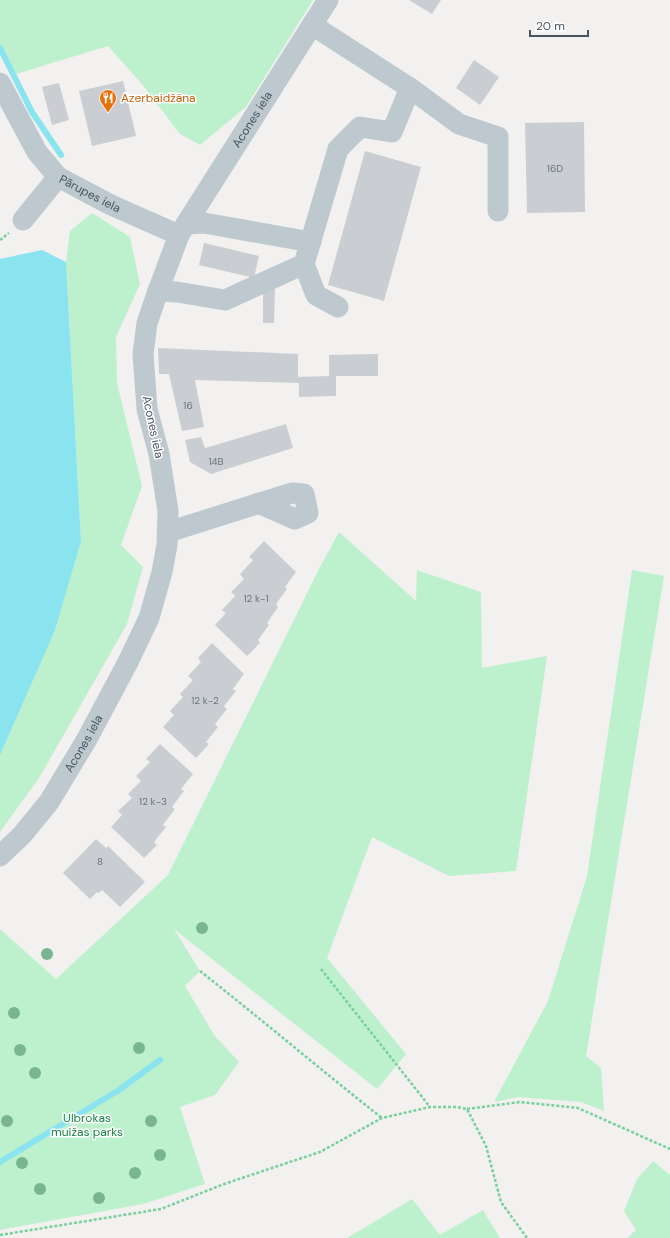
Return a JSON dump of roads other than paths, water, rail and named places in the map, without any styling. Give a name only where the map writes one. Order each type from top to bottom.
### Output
[{"type":"street","name":"Acones iela","points":[[0,856],[22,835],[49,802],[87,739],[128,662],[149,618],[162,572],[168,532],[168,511],[159,454],[147,409],[143,354],[147,322],[158,291],[183,230],[328,0]]},
{"type":"street","points":[[312,26],[410,88],[459,124],[498,137],[498,211]]},
{"type":"street","name":"Pārupes iela","points":[[0,83],[37,152],[58,177],[111,205],[183,230]]},
{"type":"street","points":[[338,307],[316,295],[304,264],[338,149],[360,127],[392,132],[410,88]]},
{"type":"street","points":[[23,220],[58,177]]},
{"type":"street","points":[[183,230],[204,224],[311,242]]},
{"type":"street","points":[[158,291],[177,292],[225,300],[304,264]]},
{"type":"street","points":[[168,532],[258,503]]},
{"type":"water","points":[[42,250],[66,262],[81,541],[55,630],[0,755],[0,259]]},
{"type":"waterway","points":[[0,48],[32,112],[61,155]]},
{"type":"waterway","points":[[0,1162],[119,1090],[160,1060]]},
{"type":"place","name":"Azerbaidžāna","points":[[108,113]]},
{"type":"park label","name":"Ulbrokas muižas parks","points":[[87,1125]]}]
